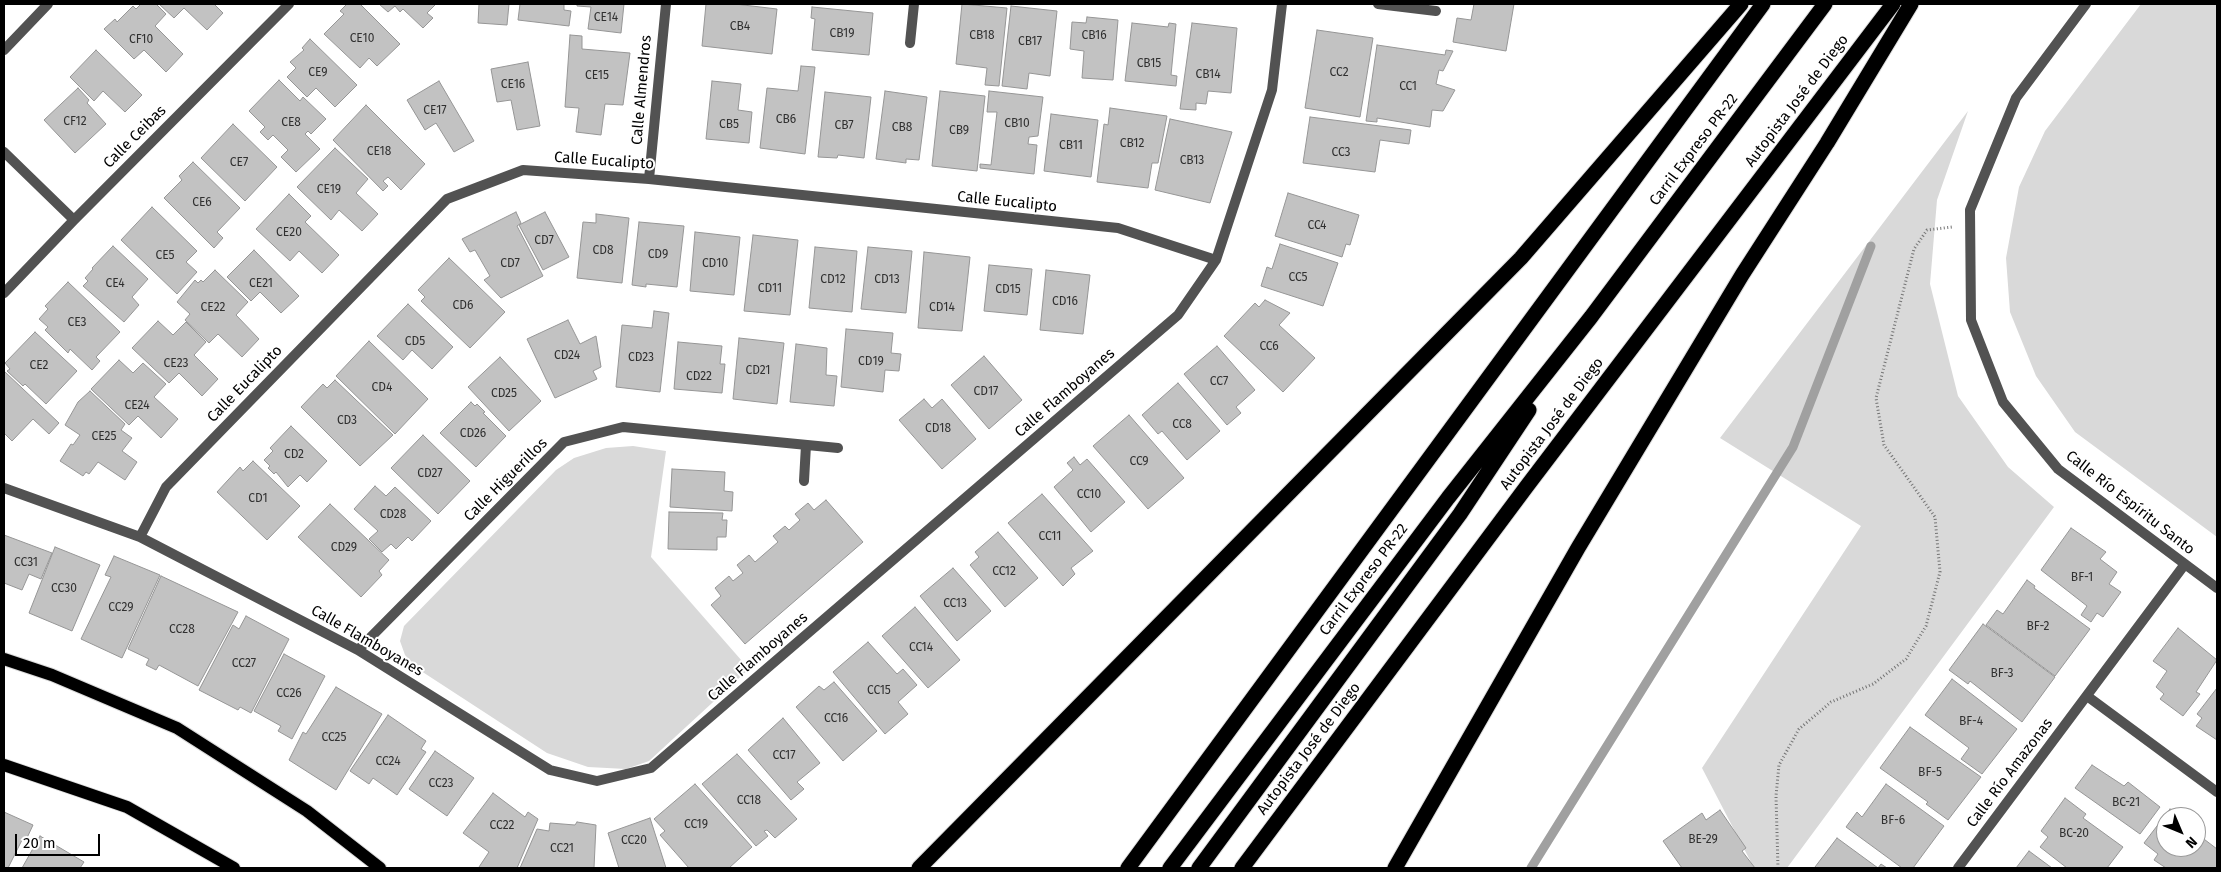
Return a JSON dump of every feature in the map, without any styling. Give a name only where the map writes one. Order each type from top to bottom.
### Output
[{"type":"highway","points":[[919,868],[1521,258],[1740,4]]},
{"type":"highway","points":[[1128,868],[1763,4]]},
{"type":"highway","name":"Carril Expreso PR-22","points":[[1170,868],[1448,498],[1591,317],[1825,4]]},
{"type":"highway","name":"Autopista José de Diego","points":[[1242,868],[1532,478],[1893,4]]},
{"type":"highway","points":[[1395,868],[1583,539],[1742,275],[1827,143],[1911,4]]},
{"type":"highway","name":"Carril Expreso PR-22","points":[[1199,868],[1460,514],[1591,317]]},
{"type":"main road","points":[[4,659],[52,675],[177,728],[307,811],[380,868]]},
{"type":"main road","points":[[4,765],[127,807],[234,868]]},
{"type":"street","points":[[4,50],[48,4]]},
{"type":"street","name":"Calle Ceibas","points":[[4,293],[289,4]]},
{"type":"street","name":"Calle Almendros","points":[[649,179],[666,4]]},
{"type":"street","points":[[910,43],[914,4]]},
{"type":"street","name":"Calle Flamboyanes","points":[[4,488],[140,537],[358,650],[550,770],[597,781],[651,768],[1178,315],[1216,260],[1272,90],[1282,4]]},
{"type":"street","points":[[1378,4],[1436,11]]},
{"type":"street","name":"Calle Río Espíritu Santo","points":[[2086,4],[2016,98],[1970,210],[1971,320],[2003,402],[2058,469],[2217,588]]},
{"type":"street","points":[[4,152],[74,220]]},
{"type":"street","name":"Calle Eucalipto","points":[[140,537],[166,487],[447,199],[523,170],[649,179],[1118,228],[1216,260]]},
{"type":"street","name":"Calle Higuerillos","points":[[358,650],[564,442],[623,427],[838,448]]},
{"type":"street","points":[[804,481],[806,445]]},
{"type":"street","name":"Calle Río Amazonas","points":[[1958,868],[2185,564]]},
{"type":"street","points":[[2087,696],[2217,792]]},
{"type":"path","points":[[1778,868],[1776,796],[1779,765],[1800,729],[1831,702],[1873,684],[1906,659],[1926,626],[1940,572],[1935,517],[1884,445],[1876,398],[1914,249],[1927,230],[1970,225]]},
{"type":"shaded area","points":[[2141,4],[2217,4],[2217,537],[2075,432],[2036,376],[2010,312],[2006,258],[2019,187],[2045,131]]},
{"type":"shaded area","points":[[1968,111],[1937,200],[1930,284],[1958,396],[2008,467],[2054,507],[1787,868],[1754,868],[1702,768],[1861,526],[1720,438]]},
{"type":"shaded area","points":[[633,446],[666,451],[651,557],[749,669],[649,761],[626,769],[588,767],[547,753],[418,669],[405,655],[400,641],[404,626],[556,470],[574,458],[606,448]]},
{"type":"building","points":[[141,4],[156,4],[166,14],[155,26],[183,54],[166,72],[144,50],[134,59],[104,29],[115,19],[117,22],[133,6],[136,9]]},
{"type":"building","points":[[159,4],[214,4],[223,13],[207,30],[184,8],[174,18]]},
{"type":"building","points":[[347,4],[360,4],[400,44],[377,66],[369,58],[360,68],[324,34],[344,14],[340,11]]},
{"type":"building","points":[[379,4],[436,4],[427,13],[433,18],[423,28],[403,9],[400,12],[395,6],[388,12]]},
{"type":"building","points":[[479,4],[509,4],[507,25],[478,23]]},
{"type":"building","points":[[520,4],[564,4],[564,10],[571,11],[569,26],[518,20]]},
{"type":"building","points":[[577,4],[624,4],[621,33],[588,29],[591,7],[577,6]]},
{"type":"building","points":[[706,4],[735,4],[777,9],[772,54],[702,46]]},
{"type":"building","points":[[962,4],[1007,8],[999,86],[985,85],[987,68],[956,64]]},
{"type":"building","points":[[1474,4],[1514,4],[1506,51],[1453,42],[1457,18],[1471,20]]},
{"type":"building","points":[[1011,6],[1057,11],[1050,76],[1029,73],[1027,89],[1002,86]]},
{"type":"building","points":[[812,7],[873,13],[869,55],[812,50],[815,19],[811,18]]},
{"type":"building","points":[[1087,17],[1118,20],[1113,80],[1082,78],[1084,51],[1070,49],[1072,22],[1086,23]]},
{"type":"building","points":[[1132,23],[1168,27],[1169,23],[1176,24],[1171,75],[1177,76],[1176,86],[1125,81]]},
{"type":"building","points":[[1192,23],[1237,28],[1231,93],[1208,91],[1206,104],[1196,103],[1196,110],[1180,109]]},
{"type":"building","points":[[1317,30],[1373,38],[1360,117],[1305,108]]},
{"type":"building","points":[[570,35],[582,36],[582,49],[630,53],[623,105],[605,104],[601,135],[576,132],[579,108],[565,107]]},
{"type":"building","points":[[310,39],[357,85],[335,107],[316,88],[307,97],[287,77],[296,68],[290,62],[304,50],[302,48]]},
{"type":"building","points":[[1377,45],[1445,55],[1446,50],[1453,51],[1443,71],[1439,70],[1436,84],[1455,90],[1443,111],[1432,110],[1430,127],[1377,118],[1377,122],[1366,121]]},
{"type":"building","points":[[96,50],[142,95],[125,112],[103,91],[94,101],[70,77]]},
{"type":"building","points":[[528,62],[540,126],[517,130],[511,100],[497,102],[491,69]]},
{"type":"building","points":[[801,66],[815,67],[805,154],[760,148],[767,88],[798,91]]},
{"type":"building","points":[[279,80],[300,101],[303,97],[326,119],[311,134],[308,131],[305,134],[320,149],[296,172],[281,157],[288,150],[273,135],[268,140],[260,132],[265,127],[249,111]]},
{"type":"building","points":[[439,81],[474,141],[454,152],[436,123],[425,130],[407,100]]},
{"type":"building","points":[[712,81],[741,84],[738,110],[752,112],[749,143],[706,139]]},
{"type":"building","points":[[78,88],[89,100],[87,103],[106,124],[75,153],[44,120]]},
{"type":"building","points":[[885,91],[927,97],[919,160],[906,159],[906,163],[876,159]]},
{"type":"building","points":[[940,91],[985,96],[977,171],[932,166]]},
{"type":"building","points":[[989,91],[1043,97],[1038,136],[1029,137],[1028,144],[1037,145],[1034,174],[980,168],[980,164],[991,165],[997,112],[987,112]]},
{"type":"building","points":[[825,92],[871,97],[864,158],[838,155],[837,158],[818,157]]},
{"type":"building","points":[[366,105],[425,164],[401,190],[388,177],[383,181],[388,186],[383,191],[333,140]]},
{"type":"building","points":[[1110,108],[1167,116],[1158,163],[1152,163],[1148,188],[1097,182],[1104,124],[1108,125]]},
{"type":"building","points":[[1051,114],[1098,120],[1091,177],[1044,171]]},
{"type":"building","points":[[1310,117],[1411,130],[1409,144],[1380,140],[1375,172],[1303,163]]},
{"type":"building","points":[[1170,119],[1232,132],[1210,203],[1155,190]]},
{"type":"building","points":[[233,124],[277,167],[245,201],[201,158]]},
{"type":"building","points":[[335,148],[368,179],[356,193],[378,214],[362,231],[339,210],[331,220],[297,187]]},
{"type":"building","points":[[193,162],[240,208],[217,232],[223,238],[214,248],[164,198],[182,180],[179,176]]},
{"type":"building","points":[[1288,193],[1359,215],[1350,245],[1346,244],[1342,257],[1275,236]]},
{"type":"building","points":[[289,194],[311,216],[305,222],[339,255],[322,273],[299,251],[290,261],[256,229]]},
{"type":"building","points":[[152,207],[197,251],[186,262],[197,272],[177,294],[121,240]]},
{"type":"building","points":[[516,212],[521,223],[517,226],[543,276],[501,298],[484,280],[490,276],[475,250],[470,252],[462,239]]},
{"type":"building","points":[[545,212],[569,257],[543,270],[519,225]]},
{"type":"building","points":[[596,214],[629,218],[622,283],[577,278],[583,222],[596,223]]},
{"type":"building","points":[[639,222],[684,226],[677,287],[646,284],[646,287],[632,285]]},
{"type":"building","points":[[695,232],[740,237],[734,295],[690,291]]},
{"type":"building","points":[[753,235],[798,240],[790,315],[744,311]]},
{"type":"building","points":[[1280,244],[1338,263],[1323,306],[1261,286],[1267,267],[1272,269]]},
{"type":"building","points":[[113,246],[148,279],[132,297],[139,305],[124,322],[83,286],[88,281],[85,278],[92,268]]},
{"type":"building","points":[[815,247],[857,251],[852,312],[809,308]]},
{"type":"building","points":[[868,247],[912,251],[906,313],[861,309]]},
{"type":"building","points":[[254,250],[299,296],[281,313],[260,292],[251,301],[227,277]]},
{"type":"building","points":[[924,252],[970,257],[962,331],[918,328]]},
{"type":"building","points":[[449,258],[505,312],[470,348],[421,301],[425,297],[418,290]]},
{"type":"building","points":[[989,265],[1032,269],[1027,315],[984,311]]},
{"type":"building","points":[[215,270],[248,302],[236,315],[259,339],[242,357],[218,334],[209,343],[185,320],[190,314],[177,302],[195,280],[198,283],[201,280],[203,282]]},
{"type":"building","points":[[1046,270],[1090,275],[1083,334],[1040,330]]},
{"type":"building","points":[[68,282],[120,332],[96,357],[100,361],[92,370],[70,349],[68,353],[45,330],[48,327],[39,319],[48,309],[45,306]]},
{"type":"building","points":[[1265,300],[1290,313],[1279,325],[1315,358],[1283,392],[1224,336],[1255,303],[1259,307]]},
{"type":"building","points":[[408,304],[453,347],[432,369],[412,350],[403,360],[377,336]]},
{"type":"building","points":[[654,311],[669,313],[660,392],[616,387],[622,325],[652,328]]},
{"type":"building","points":[[568,320],[580,344],[596,336],[601,367],[593,371],[597,379],[555,398],[527,339]]},
{"type":"building","points":[[158,321],[173,335],[186,322],[206,342],[194,355],[218,379],[202,396],[179,373],[169,383],[132,348]]},
{"type":"building","points":[[846,329],[893,333],[891,353],[901,354],[899,371],[885,370],[883,392],[841,387]]},
{"type":"building","points":[[35,332],[77,371],[46,404],[25,384],[23,386],[7,371],[10,369],[5,363]]},
{"type":"building","points":[[739,338],[784,343],[777,404],[733,399]]},
{"type":"building","points":[[369,341],[428,399],[395,434],[336,376]]},
{"type":"building","points":[[678,342],[722,346],[720,364],[725,364],[722,393],[674,389]]},
{"type":"building","points":[[796,344],[827,348],[826,375],[837,376],[834,406],[790,402]]},
{"type":"building","points":[[1217,346],[1255,390],[1236,407],[1241,413],[1227,425],[1184,374]]},
{"type":"building","points":[[984,356],[1022,400],[989,429],[951,385]]},
{"type":"building","points":[[500,357],[541,401],[509,431],[468,387]]},
{"type":"building","points":[[119,360],[133,373],[143,363],[166,384],[154,397],[178,419],[161,438],[138,416],[129,425],[91,389]]},
{"type":"building","points":[[4,371],[59,423],[49,434],[33,419],[12,441],[4,433]]},
{"type":"building","points":[[335,380],[393,435],[360,466],[301,407],[323,384],[327,388]]},
{"type":"building","points":[[1178,383],[1220,431],[1187,460],[1162,431],[1158,434],[1142,415]]},
{"type":"building","points":[[90,391],[125,424],[121,430],[132,438],[122,451],[137,462],[125,480],[98,462],[89,474],[86,472],[83,476],[60,461],[71,444],[73,445],[80,435],[65,425],[78,402]]},
{"type":"building","points":[[924,399],[932,408],[942,399],[976,439],[942,469],[899,420]]},
{"type":"building","points":[[471,402],[475,406],[477,404],[485,412],[483,413],[506,436],[476,467],[440,433]]},
{"type":"building","points":[[1129,415],[1184,478],[1148,509],[1093,446]]},
{"type":"building","points":[[291,426],[327,461],[307,482],[300,475],[288,487],[276,472],[274,474],[268,468],[270,466],[264,460],[273,451],[270,448]]},
{"type":"building","points":[[423,435],[470,481],[438,514],[391,468]]},
{"type":"building","points":[[1074,457],[1080,465],[1087,459],[1125,502],[1091,532],[1054,487],[1073,470],[1067,463]]},
{"type":"building","points":[[253,461],[300,506],[267,540],[217,492],[240,467],[243,471]]},
{"type":"building","points":[[672,469],[725,472],[724,491],[733,492],[732,511],[670,507]]},
{"type":"building","points":[[375,486],[386,496],[395,487],[431,521],[412,541],[408,537],[396,549],[391,544],[382,552],[369,539],[378,531],[354,509]]},
{"type":"building","points":[[1042,494],[1093,551],[1071,568],[1075,574],[1063,586],[1008,523]]},
{"type":"building","points":[[826,500],[863,542],[745,644],[711,605],[721,596],[715,588],[729,576],[733,581],[743,573],[737,565],[749,555],[755,562],[778,542],[773,536],[785,526],[789,530],[800,520],[795,514],[808,503],[814,510]]},
{"type":"building","points":[[330,504],[389,560],[379,571],[382,575],[361,597],[298,537]]},
{"type":"building","points":[[669,512],[723,513],[722,520],[727,520],[726,537],[717,537],[717,550],[668,549]]},
{"type":"building","points":[[2071,528],[2106,552],[2100,559],[2117,572],[2109,584],[2121,592],[2103,617],[2097,613],[2091,622],[2081,615],[2087,606],[2041,570]]},
{"type":"building","points":[[998,532],[1038,578],[1005,607],[970,565],[979,557],[975,552]]},
{"type":"building","points":[[4,535],[52,553],[41,579],[29,574],[22,590],[4,583]]},
{"type":"building","points":[[55,547],[100,565],[72,631],[29,613]]},
{"type":"building","points":[[114,556],[160,575],[122,658],[81,639],[111,577],[105,575]]},
{"type":"building","points":[[953,568],[991,611],[957,641],[920,596]]},
{"type":"building","points":[[161,576],[238,612],[198,686],[159,665],[156,670],[146,665],[149,659],[128,649]]},
{"type":"building","points":[[2027,580],[2035,586],[2034,588],[2090,629],[2055,676],[1986,625],[1997,610],[2003,614]]},
{"type":"building","points":[[915,607],[960,660],[928,688],[882,636]]},
{"type":"building","points":[[246,616],[289,639],[251,713],[240,707],[238,710],[199,690],[233,625],[239,629]]},
{"type":"building","points":[[1983,624],[2055,677],[2022,722],[1970,681],[1968,684],[1949,670]]},
{"type":"building","points":[[2178,628],[2217,660],[2196,692],[2200,694],[2183,716],[2160,699],[2164,694],[2156,687],[2167,671],[2153,661]]},
{"type":"building","points":[[868,642],[897,674],[903,669],[917,685],[898,702],[908,714],[885,734],[833,672]]},
{"type":"building","points":[[284,654],[325,676],[292,739],[278,731],[281,726],[254,711]]},
{"type":"building","points":[[1952,679],[2017,729],[1982,774],[1961,759],[1969,748],[1925,715]]},
{"type":"building","points":[[834,682],[877,731],[843,761],[796,707],[819,686],[824,690]]},
{"type":"building","points":[[336,687],[382,714],[336,790],[289,760],[303,732],[306,734]]},
{"type":"building","points":[[2217,688],[2217,740],[2196,726],[2202,718],[2197,714]]},
{"type":"building","points":[[388,715],[426,741],[421,749],[426,752],[397,795],[373,778],[369,784],[350,771]]},
{"type":"building","points":[[783,718],[820,763],[797,782],[804,789],[791,800],[748,750]]},
{"type":"building","points":[[1910,727],[1981,777],[1948,820],[1926,804],[1928,802],[1880,768]]},
{"type":"building","points":[[435,751],[474,778],[447,816],[409,789]]},
{"type":"building","points":[[737,754],[797,819],[775,838],[767,830],[764,831],[768,836],[756,846],[702,784]]},
{"type":"building","points":[[2092,765],[2124,786],[2128,782],[2160,807],[2156,807],[2156,812],[2140,834],[2075,788]]},
{"type":"building","points":[[695,784],[752,847],[729,868],[689,868],[660,835],[665,831],[654,819]]},
{"type":"building","points":[[1886,784],[1944,826],[1913,868],[1902,868],[1846,827],[1857,812],[1862,817]]},
{"type":"building","points":[[493,793],[525,817],[528,812],[538,819],[517,868],[479,867],[489,852],[463,833]]},
{"type":"building","points":[[2065,798],[2086,814],[2083,818],[2123,847],[2107,868],[2067,868],[2040,847],[2048,837],[2041,831]]},
{"type":"building","points":[[1720,810],[1746,848],[1742,851],[1755,868],[1682,868],[1663,841],[1702,813],[1706,820]]},
{"type":"building","points":[[4,812],[33,825],[26,840],[23,838],[8,868],[4,868]]},
{"type":"building","points":[[650,818],[666,868],[619,868],[608,833]]},
{"type":"building","points":[[577,822],[596,825],[594,868],[520,868],[537,829],[549,831],[550,823],[575,825]]},
{"type":"building","points":[[2156,827],[2156,852],[2144,843]]},
{"type":"building","points":[[40,836],[84,862],[80,868],[22,868]]},
{"type":"building","points":[[1837,838],[1878,868],[1815,867]]},
{"type":"building","points":[[2206,841],[2217,849],[2217,868],[2166,868],[2154,860],[2156,857],[2206,857]]},
{"type":"building","points":[[2029,851],[2052,868],[2016,868]]},
{"type":"building","points":[[1881,864],[1887,868],[1878,868]]},
{"type":"waterway","points":[[1531,868],[1793,447],[1871,246]]}]
